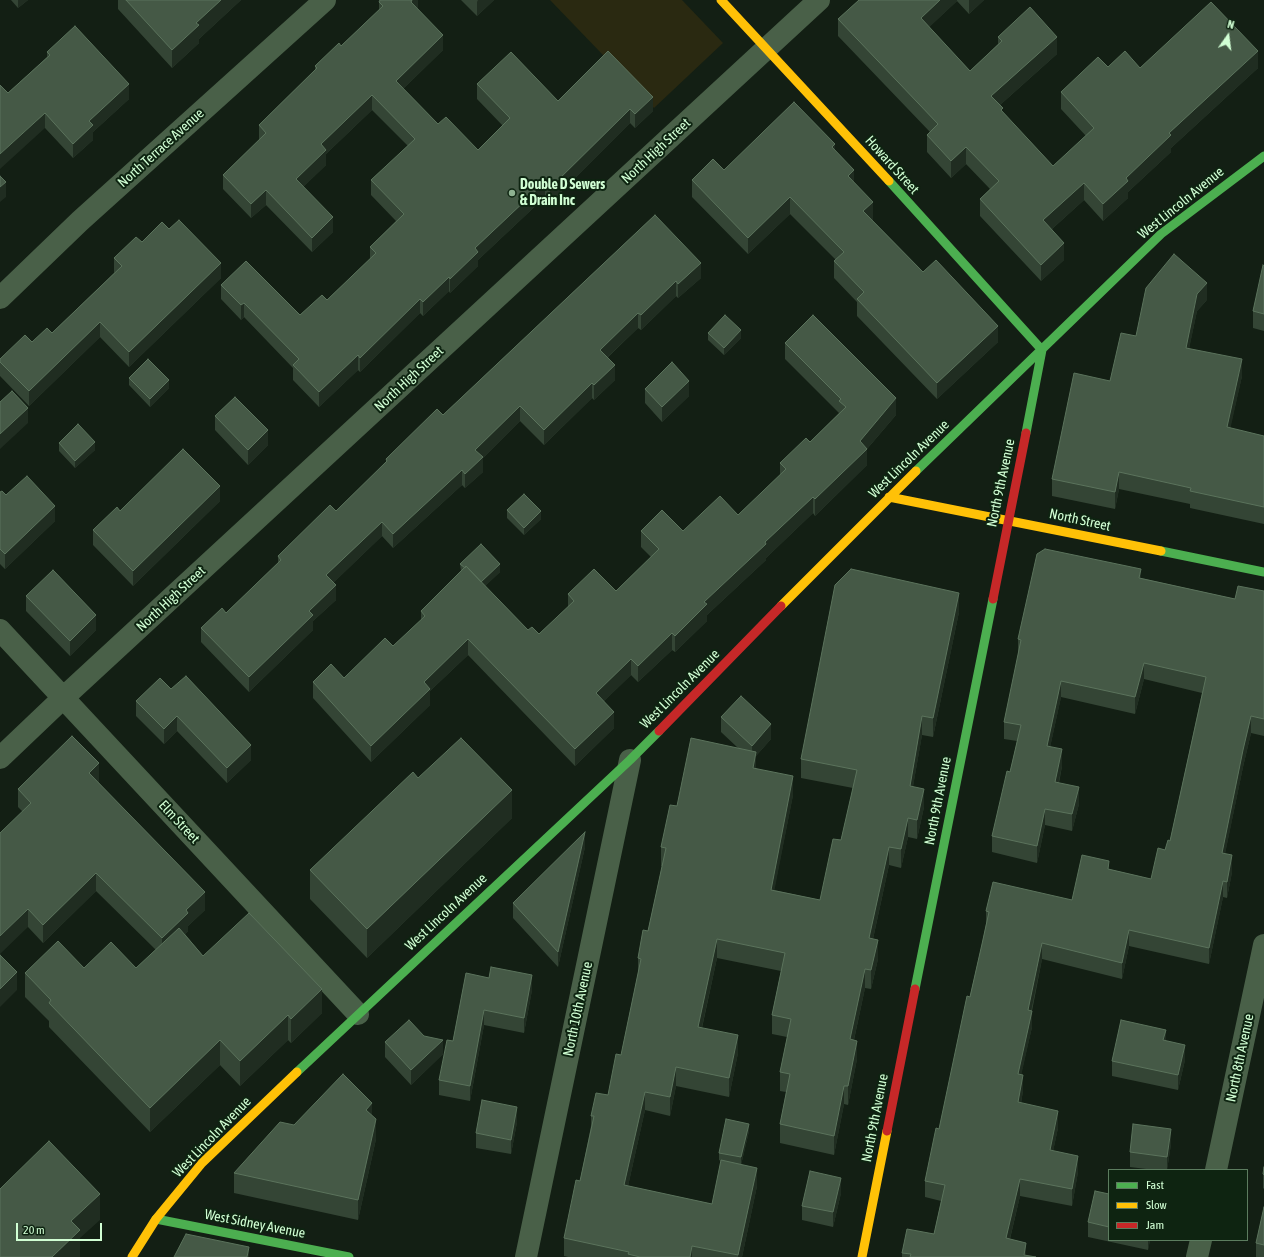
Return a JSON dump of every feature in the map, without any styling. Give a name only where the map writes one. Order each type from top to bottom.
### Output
[{"type":"street","name":"North Terrace Avenue","points":[[0,298],[80,221],[325,0]]},
{"type":"street","name":"Howard Street","points":[[721,0],[768,49],[1042,350]]},
{"type":"street","name":"North High Street","points":[[0,758],[63,698],[768,49],[819,0]]},
{"type":"street","name":"West Lincoln Avenue","points":[[132,1257],[156,1219],[202,1163],[358,1014],[630,760],[889,497],[1161,234],[1264,156]]},
{"type":"street","name":"North 9th Avenue","points":[[862,1257],[1042,350]]},
{"type":"street","name":"North Street","points":[[889,497],[1008,519],[1264,572]]},
{"type":"street","name":"Elm Street","points":[[0,630],[358,1014]]},
{"type":"street","name":"North 10th Avenue","points":[[526,1257],[630,760]]},
{"type":"street","name":"North 8th Avenue","points":[[1216,1169],[1264,946]]},
{"type":"street","name":"West Sidney Avenue","points":[[156,1219],[349,1257]]},
{"type":"street","points":[[1197,1257],[1200,1241]]},
{"type":"shaded area","points":[[550,0],[682,0],[723,43],[654,108]]},
{"type":"building","points":[[126,0],[221,0],[196,23],[199,25],[172,50]]},
{"type":"building","points":[[380,0],[412,0],[411,2],[443,35],[396,81],[438,124],[446,117],[478,150],[510,118],[477,84],[511,52],[558,101],[608,51],[653,97],[635,114],[630,109],[550,188],[545,182],[475,248],[478,252],[450,279],[449,277],[423,302],[420,299],[360,358],[358,355],[319,392],[293,365],[299,359],[244,303],[241,305],[221,285],[246,261],[300,315],[322,295],[327,300],[376,253],[370,247],[404,214],[371,180],[415,139],[372,95],[321,144],[326,150],[296,179],[333,217],[312,238],[266,190],[251,204],[223,175],[266,133],[259,125],[317,68],[315,66],[339,43],[341,46],[383,6],[379,2]]},
{"type":"building","points":[[859,0],[940,0],[921,18],[970,71],[1002,41],[998,37],[1030,7],[1057,37],[991,96],[1003,108],[1001,110],[1053,166],[1094,128],[1061,92],[1098,57],[1108,67],[1125,51],[1140,68],[1211,2],[1258,51],[1169,133],[1171,135],[1126,178],[1128,181],[1103,204],[1084,183],[1043,220],[1064,243],[1041,265],[980,199],[999,181],[966,147],[951,161],[927,135],[938,124],[838,19]]},
{"type":"building","points":[[75,26],[129,84],[89,121],[93,125],[73,144],[45,113],[0,154],[0,85],[8,93],[50,55],[47,52]]},
{"type":"building","points":[[794,102],[835,144],[832,147],[854,170],[848,176],[873,202],[863,211],[923,272],[936,260],[998,326],[937,383],[857,299],[864,292],[834,261],[844,252],[790,197],[748,238],[692,180],[713,159],[724,170]]},
{"type":"building","points":[[0,176],[6,182],[0,187]]},
{"type":"building","points":[[655,215],[701,263],[678,284],[676,281],[641,315],[638,313],[600,350],[615,365],[594,385],[592,383],[544,430],[520,406],[475,450],[483,457],[465,474],[462,470],[393,534],[382,522],[326,575],[336,585],[309,611],[313,615],[249,677],[201,628],[222,608],[226,613],[281,560],[278,556],[330,505],[336,511],[437,409],[443,415]]},
{"type":"building","points":[[179,220],[221,263],[129,352],[100,322],[29,391],[0,362],[0,359],[25,335],[32,342],[47,328],[52,333],[122,266],[114,258],[136,237],[142,242],[162,222],[169,229]]},
{"type":"building","points":[[1174,254],[1207,283],[1197,294],[1186,348],[1242,359],[1227,427],[1264,436],[1264,507],[1190,491],[1191,488],[1119,472],[1115,492],[1052,479],[1074,373],[1110,381],[1121,333],[1136,336],[1146,288]]},
{"type":"building","points":[[1263,265],[1264,266],[1264,314],[1253,311]]},
{"type":"building","points":[[725,315],[741,330],[724,348],[708,333]]},
{"type":"building","points":[[813,315],[896,398],[860,441],[867,449],[815,499],[813,497],[765,542],[766,544],[704,602],[707,604],[675,636],[672,633],[638,666],[631,659],[596,693],[614,712],[575,749],[468,639],[424,682],[430,689],[371,746],[313,682],[331,664],[344,678],[385,638],[393,646],[425,616],[421,611],[466,566],[528,630],[532,627],[539,634],[574,601],[568,594],[594,569],[616,591],[659,549],[641,531],[662,510],[683,531],[720,496],[738,515],[786,469],[780,463],[806,438],[810,442],[846,407],[839,401],[841,399],[785,343]]},
{"type":"building","points":[[148,359],[169,380],[150,399],[129,378]]},
{"type":"building","points":[[672,362],[689,381],[662,407],[645,389]]},
{"type":"building","points":[[12,391],[28,408],[0,434],[0,402]]},
{"type":"building","points":[[235,397],[268,430],[248,450],[215,416]]},
{"type":"building","points":[[78,424],[95,442],[75,461],[59,443]]},
{"type":"building","points":[[183,449],[220,486],[133,571],[93,530],[117,507],[120,511]]},
{"type":"building","points":[[27,476],[55,506],[5,554],[0,549],[0,492],[2,491],[6,495]]},
{"type":"building","points":[[524,494],[541,511],[524,528],[507,510]]},
{"type":"building","points":[[481,544],[500,564],[481,582],[466,566],[465,568],[460,564]]},
{"type":"building","points":[[1045,549],[1141,569],[1139,578],[1235,599],[1238,586],[1264,591],[1264,719],[1251,716],[1222,853],[1232,855],[1227,882],[1223,881],[1209,948],[1129,930],[1122,963],[1042,943],[1028,1010],[1032,1011],[1018,1074],[1023,1075],[1018,1102],[1058,1111],[1050,1150],[1078,1156],[1072,1189],[1020,1179],[1006,1238],[1026,1243],[1024,1255],[1036,1257],[910,1257],[911,1254],[902,1253],[907,1229],[934,1234],[945,1185],[925,1181],[936,1128],[939,1129],[967,996],[970,997],[989,912],[986,911],[993,882],[1072,900],[1082,855],[1109,861],[1108,869],[1151,879],[1158,848],[1165,850],[1168,840],[1170,841],[1206,677],[1144,663],[1135,697],[1061,681],[1047,746],[1062,749],[1055,782],[1079,787],[1072,814],[1045,809],[1037,846],[992,836],[1007,771],[1010,772],[1021,725],[1004,722],[1021,640],[1018,639],[1037,554]]},
{"type":"building","points":[[851,569],[959,593],[933,718],[922,716],[910,786],[924,789],[917,820],[908,818],[901,849],[889,847],[869,938],[878,940],[871,970],[865,969],[850,1039],[857,1041],[848,1086],[844,1086],[834,1136],[780,1124],[790,1074],[780,1072],[791,1019],[772,1015],[785,953],[717,939],[698,1027],[738,1035],[729,1078],[676,1067],[670,1097],[645,1092],[624,1185],[712,1204],[721,1160],[757,1168],[738,1255],[692,1246],[690,1257],[640,1257],[628,1254],[629,1252],[564,1238],[576,1180],[580,1181],[594,1116],[591,1116],[596,1093],[608,1095],[616,1054],[621,1055],[641,959],[638,958],[643,930],[648,931],[666,848],[661,847],[670,805],[677,806],[691,738],[756,752],[753,768],[793,776],[771,890],[820,900],[833,839],[841,840],[857,770],[801,759],[835,585]]},
{"type":"building","points":[[53,570],[96,615],[70,641],[26,596]]},
{"type":"building","points":[[186,676],[251,745],[227,768],[177,716],[164,729],[136,701],[160,678],[171,689]]},
{"type":"building","points":[[741,696],[771,724],[752,746],[721,717]]},
{"type":"building","points":[[72,736],[99,763],[89,773],[205,892],[186,910],[188,913],[162,938],[96,873],[43,925],[28,909],[0,936],[0,833],[31,803],[18,789]]},
{"type":"building","points":[[461,738],[512,790],[367,929],[310,870],[413,772],[418,778]]},
{"type":"building","points":[[585,832],[558,952],[513,903]]},
{"type":"building","points":[[249,913],[322,989],[291,1019],[288,1015],[240,1061],[220,1040],[150,1108],[49,1003],[51,1000],[25,973],[58,941],[84,968],[111,942],[136,968],[179,928],[203,956]]},
{"type":"building","points":[[0,955],[17,972],[0,989]]},
{"type":"building","points":[[491,967],[532,975],[524,1018],[484,1010],[470,1086],[439,1080],[447,1040],[453,1041],[466,973],[489,978]]},
{"type":"building","points":[[409,1020],[424,1036],[443,1040],[411,1070],[385,1042]]},
{"type":"building","points":[[1121,1020],[1166,1030],[1163,1040],[1185,1045],[1178,1075],[1112,1061]]},
{"type":"building","points":[[343,1074],[372,1103],[366,1110],[376,1119],[358,1200],[234,1173],[280,1122],[294,1125]]},
{"type":"building","points":[[482,1100],[517,1107],[511,1140],[476,1133]]},
{"type":"building","points":[[726,1119],[749,1124],[741,1157],[719,1153]]},
{"type":"building","points":[[1133,1124],[1171,1129],[1167,1157],[1130,1152]]},
{"type":"building","points":[[49,1141],[100,1194],[71,1221],[80,1230],[52,1257],[0,1257],[0,1189]]},
{"type":"building","points":[[810,1171],[841,1178],[833,1212],[802,1206]]},
{"type":"building","points":[[1095,1191],[1108,1194],[1108,1227],[1088,1222]]},
{"type":"building","points":[[1264,1207],[1264,1245],[1256,1243]]},
{"type":"building","points":[[186,1234],[249,1247],[247,1257],[174,1257]]},
{"type":"traffic: fast","points":[[916,471],[1161,234],[1264,156]]},
{"type":"traffic: fast","points":[[889,181],[1042,350],[1026,433]]},
{"type":"traffic: fast","points":[[1161,551],[1264,572]]},
{"type":"traffic: fast","points":[[915,989],[993,599]]},
{"type":"traffic: fast","points":[[297,1072],[630,760],[659,731]]},
{"type":"traffic: fast","points":[[156,1219],[349,1257]]},
{"type":"traffic: slow","points":[[721,0],[889,181]]},
{"type":"traffic: slow","points":[[781,606],[916,471]]},
{"type":"traffic: slow","points":[[889,497],[1161,551]]},
{"type":"traffic: slow","points":[[132,1257],[156,1219],[202,1163],[297,1072]]},
{"type":"traffic: slow","points":[[862,1257],[887,1131]]},
{"type":"traffic: jam","points":[[993,599],[1026,433]]},
{"type":"traffic: jam","points":[[659,731],[781,606]]},
{"type":"traffic: jam","points":[[887,1131],[915,989]]},
{"type":"place","name":"Double D Sewers & Drain Inc","points":[[512,193]]}]
